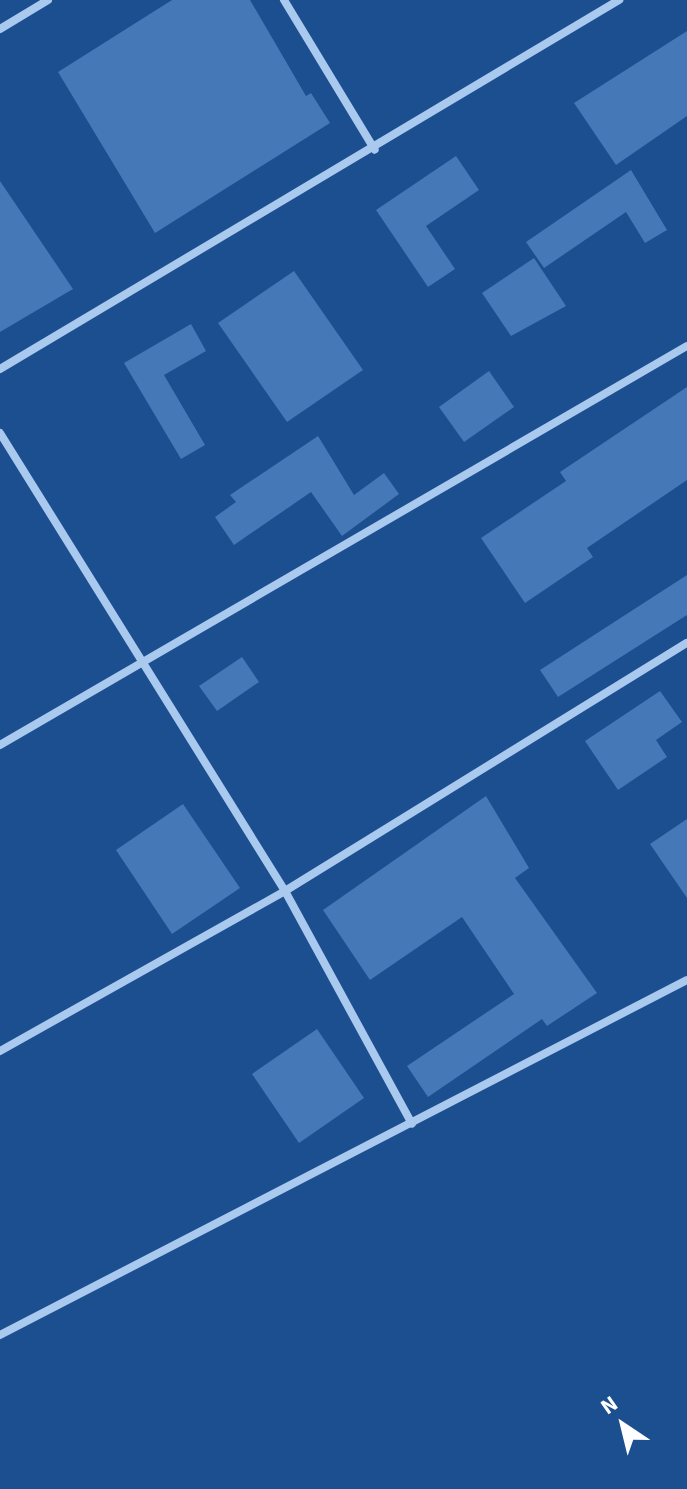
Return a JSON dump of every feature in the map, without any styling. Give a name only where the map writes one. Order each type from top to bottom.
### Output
[{"type":"street","points":[[0,29],[48,0]]},
{"type":"street","points":[[284,0],[375,150]]},
{"type":"street","points":[[0,369],[375,150],[619,0]]},
{"type":"street","points":[[0,745],[687,346]]},
{"type":"street","points":[[0,433],[285,891],[412,1124]]},
{"type":"street","points":[[0,1051],[285,891],[687,643]]},
{"type":"street","points":[[0,1335],[687,980]]},
{"type":"building","points":[[172,0],[250,0],[306,96],[311,93],[330,123],[155,233],[58,72]]},
{"type":"building","points":[[687,31],[687,116],[616,165],[574,103]]},
{"type":"building","points":[[456,156],[479,190],[426,226],[455,269],[428,287],[376,210]]},
{"type":"building","points":[[631,170],[667,230],[645,243],[626,212],[544,268],[526,242]]},
{"type":"building","points":[[0,181],[73,289],[0,332]]},
{"type":"building","points":[[534,258],[566,306],[511,336],[482,293]]},
{"type":"building","points":[[294,271],[363,370],[287,422],[218,323]]},
{"type":"building","points":[[191,324],[206,351],[164,375],[205,445],[181,459],[124,363]]},
{"type":"building","points":[[489,371],[514,407],[464,442],[439,407]]},
{"type":"building","points":[[687,387],[687,480],[587,548],[593,557],[525,603],[481,538],[566,481],[560,472]]},
{"type":"building","points":[[318,436],[354,495],[384,473],[399,494],[342,536],[311,492],[234,545],[215,517],[236,502],[230,495]]},
{"type":"building","points":[[687,575],[687,615],[558,697],[540,670]]},
{"type":"building","points":[[242,657],[259,682],[217,711],[199,686]]},
{"type":"building","points":[[660,691],[682,722],[656,740],[667,757],[618,790],[585,741]]},
{"type":"building","points":[[486,796],[529,868],[515,878],[597,993],[547,1026],[542,1019],[428,1097],[407,1066],[514,994],[462,917],[370,980],[323,910]]},
{"type":"building","points":[[183,804],[240,888],[172,934],[116,850]]},
{"type":"building","points":[[687,819],[687,898],[650,844]]},
{"type":"building","points":[[317,1029],[364,1098],[299,1143],[252,1074]]}]
